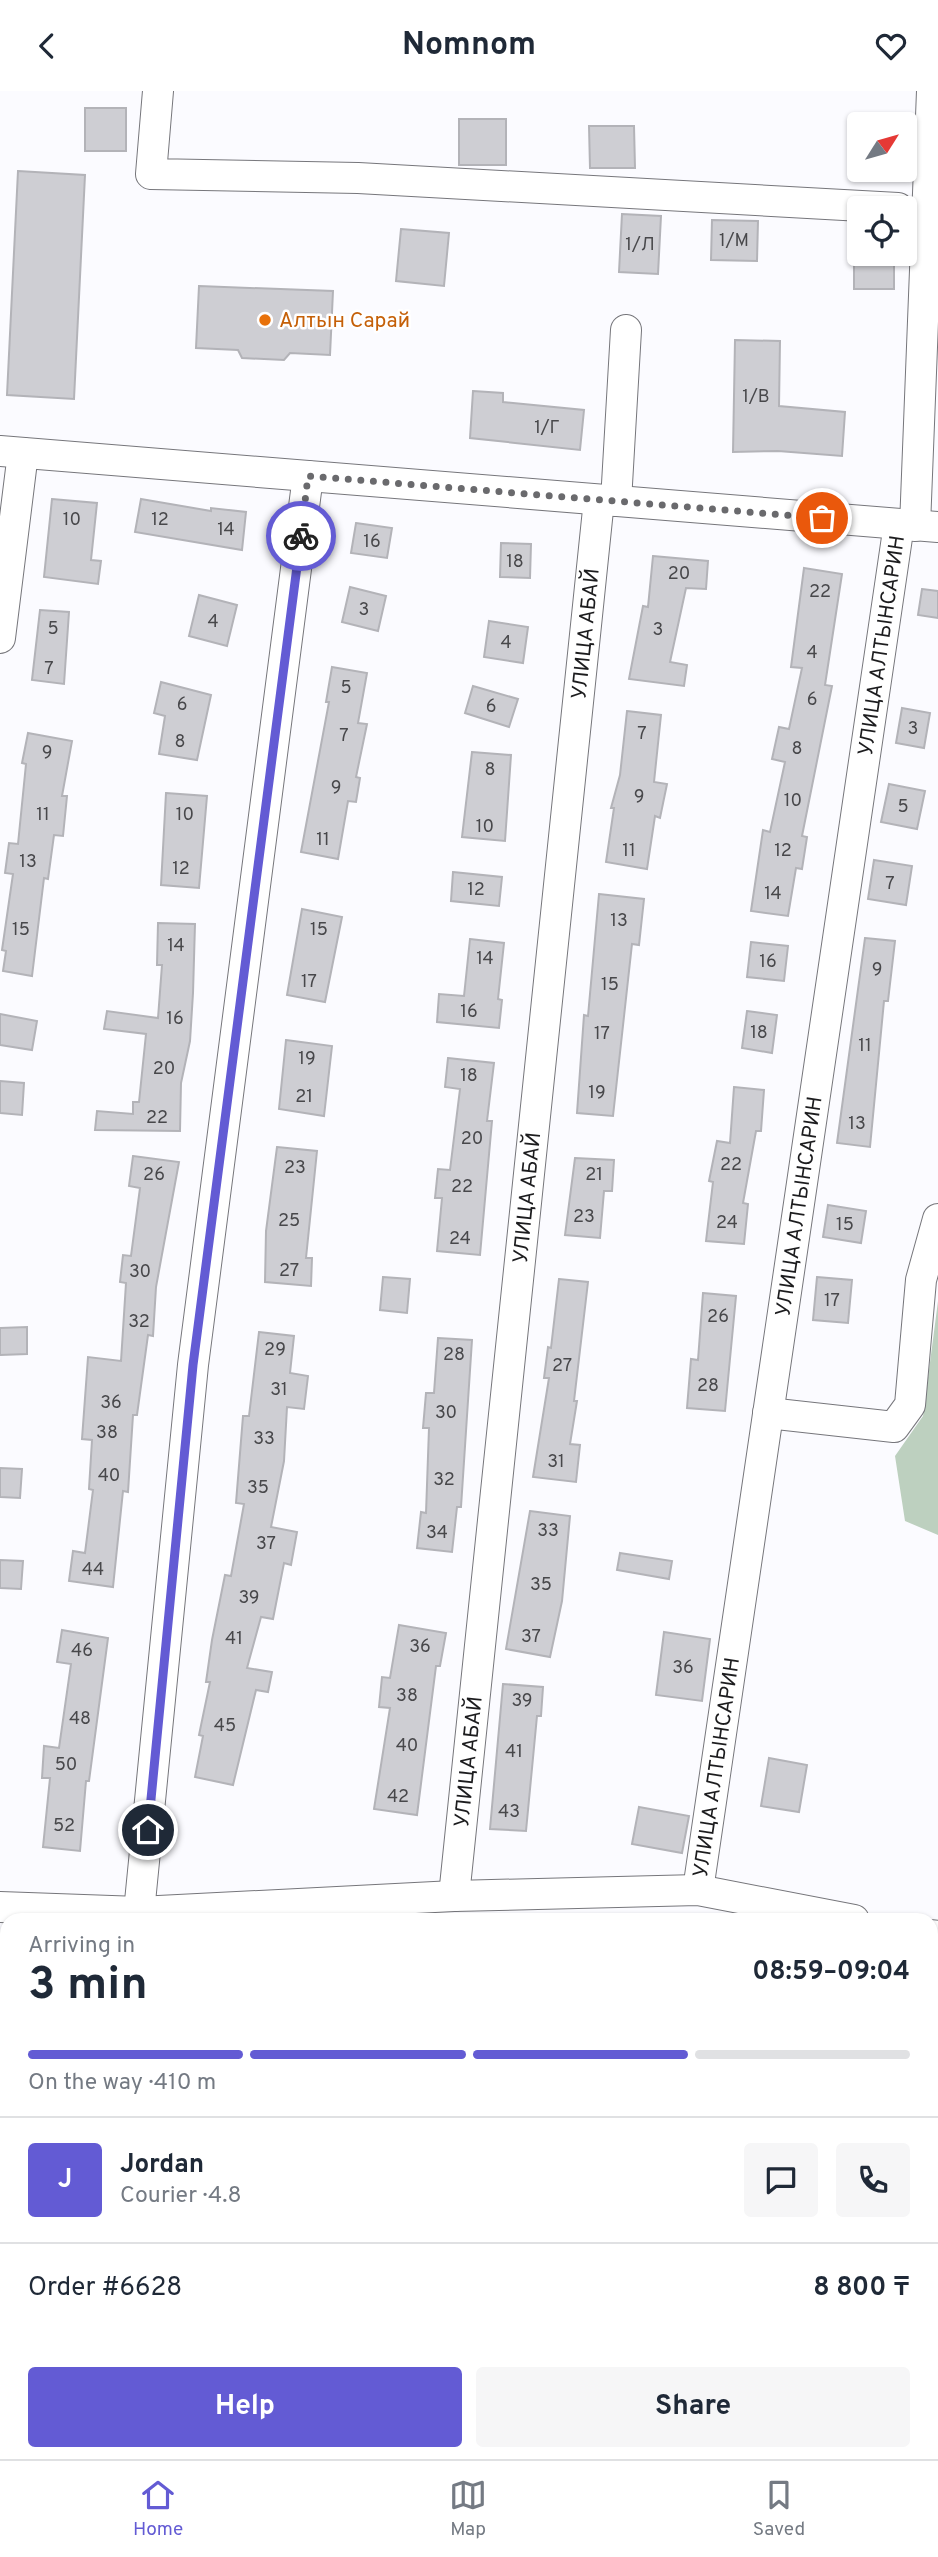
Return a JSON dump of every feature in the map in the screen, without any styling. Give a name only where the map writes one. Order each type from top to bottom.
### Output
[{"type":"street","points":[[158,91],[151,174],[358,178],[847,205]]},
{"type":"street","name":"УЛИЦА АЛТЫНСАРИН","points":[[698,1890],[768,1413],[917,526],[923,210],[932,91]]},
{"type":"street","name":"УЛИЦА АБАЙ","points":[[454,1896],[626,331]]},
{"type":"street","points":[[0,638],[12,452],[917,526]]},
{"type":"street","points":[[139,1912],[193,1365],[308,476]]},
{"type":"street","points":[[768,1413],[894,1427],[911,1405],[921,1280],[938,1219]]},
{"type":"street","points":[[258,1913],[454,1896],[605,1906],[698,1890],[818,1913]]},
{"type":"street","points":[[0,1907],[193,1913]]},
{"type":"green space","points":[[938,1301],[938,1535],[905,1521],[895,1456],[923,1416]]},
{"type":"building","points":[[85,108],[126,108],[126,151],[85,151]]},
{"type":"building","points":[[459,119],[506,119],[506,165],[459,165]]},
{"type":"building","points":[[589,126],[634,126],[635,168],[590,168]]},
{"type":"building","points":[[18,171],[85,175],[74,399],[7,395]]},
{"type":"building","points":[[622,214],[661,216],[658,274],[619,272]]},
{"type":"building","points":[[712,220],[758,221],[757,261],[711,260]]},
{"type":"building","points":[[401,229],[449,233],[444,286],[396,281]]},
{"type":"building","points":[[854,266],[894,266],[894,289],[854,289]]},
{"type":"building","name":"Алтын Сарай","points":[[199,286],[333,291],[330,355],[290,353],[284,360],[242,358],[238,350],[196,348]]},
{"type":"building","points":[[735,340],[780,341],[779,406],[845,412],[842,456],[778,451],[733,452]]},
{"type":"building","points":[[473,391],[503,393],[503,402],[584,410],[580,450],[470,438]]},
{"type":"building","points":[[52,499],[97,503],[91,560],[101,561],[98,584],[44,577]]},
{"type":"building","points":[[141,499],[211,511],[211,508],[246,512],[242,550],[135,532]]},
{"type":"building","points":[[356,523],[392,528],[387,558],[351,553]]},
{"type":"building","points":[[501,543],[531,544],[530,578],[500,577]]},
{"type":"building","points":[[653,556],[708,561],[706,589],[686,588],[670,662],[687,665],[684,686],[629,679],[643,606],[648,607]]},
{"type":"building","points":[[804,568],[842,574],[825,685],[832,686],[802,836],[807,837],[802,869],[796,868],[788,916],[751,911],[763,830],[770,832],[785,762],[772,759],[779,727],[789,729],[802,668],[791,667]]},
{"type":"building","points":[[350,587],[386,596],[378,631],[342,622]]},
{"type":"building","points":[[922,589],[938,591],[938,618],[918,615]]},
{"type":"building","points":[[199,595],[237,605],[227,646],[189,636]]},
{"type":"building","points":[[40,610],[69,612],[64,684],[32,680]]},
{"type":"building","points":[[489,621],[528,627],[523,663],[484,657]]},
{"type":"building","points":[[332,667],[367,673],[358,723],[367,724],[356,777],[360,778],[356,802],[348,801],[338,859],[301,852],[329,702],[326,702]]},
{"type":"building","points":[[161,682],[211,695],[197,760],[159,754],[165,716],[154,713]]},
{"type":"building","points":[[473,686],[518,699],[509,727],[465,713]]},
{"type":"building","points":[[902,708],[930,713],[924,748],[896,743]]},
{"type":"building","points":[[627,711],[661,715],[654,782],[667,784],[660,818],[655,816],[647,869],[606,862],[614,808],[611,808],[620,775]]},
{"type":"building","points":[[28,733],[72,741],[62,796],[67,796],[63,836],[54,835],[48,879],[44,878],[32,976],[3,971],[6,951],[2,950],[13,874],[5,873],[9,843],[18,844],[26,764],[22,763]]},
{"type":"building","points":[[472,752],[511,755],[505,841],[462,837]]},
{"type":"building","points":[[889,784],[925,791],[917,829],[881,822]]},
{"type":"building","points":[[166,793],[207,796],[199,888],[161,885]]},
{"type":"building","points":[[874,860],[912,866],[906,905],[868,899]]},
{"type":"building","points":[[453,872],[502,877],[499,906],[451,901]]},
{"type":"building","points":[[599,894],[644,899],[639,945],[632,944],[613,1116],[577,1113],[584,1015],[588,1016]]},
{"type":"building","points":[[302,909],[342,917],[325,1002],[287,995]]},
{"type":"building","points":[[158,923],[195,924],[190,1041],[181,1083],[180,1131],[95,1130],[97,1111],[133,1114],[133,1102],[139,1102],[146,1034],[104,1029],[107,1011],[158,1018],[162,965],[157,965]]},
{"type":"building","points":[[865,938],[895,941],[888,1001],[884,1001],[870,1147],[837,1143]]},
{"type":"building","points":[[470,939],[504,943],[498,999],[502,1000],[499,1028],[437,1022],[439,994],[464,996]]},
{"type":"building","points":[[751,942],[788,946],[784,981],[747,977]]},
{"type":"building","points":[[747,1011],[777,1015],[772,1053],[742,1048]]},
{"type":"building","points":[[0,1014],[37,1021],[32,1050],[0,1045]]},
{"type":"building","points":[[286,1040],[332,1046],[324,1116],[279,1109]]},
{"type":"building","points":[[448,1058],[494,1063],[487,1121],[492,1121],[480,1255],[437,1251],[442,1198],[435,1198],[438,1169],[450,1170],[460,1089],[445,1087]]},
{"type":"building","points":[[0,1081],[24,1083],[22,1115],[0,1113]]},
{"type":"building","points":[[734,1087],[764,1090],[761,1131],[756,1131],[743,1203],[748,1204],[744,1244],[706,1241],[713,1182],[709,1181],[717,1141],[730,1143]]},
{"type":"building","points":[[277,1147],[317,1151],[306,1258],[312,1258],[311,1286],[265,1282],[266,1231]]},
{"type":"building","points":[[133,1156],[179,1162],[156,1287],[153,1336],[148,1335],[137,1415],[133,1415],[128,1492],[123,1491],[113,1587],[69,1581],[73,1551],[85,1553],[93,1490],[89,1489],[92,1440],[82,1439],[88,1357],[121,1361],[126,1283],[120,1282],[123,1255],[131,1256],[140,1188],[129,1186]]},
{"type":"building","points":[[575,1158],[614,1160],[612,1191],[604,1191],[600,1238],[565,1235]]},
{"type":"building","points":[[828,1205],[866,1211],[861,1243],[823,1237]]},
{"type":"building","points":[[383,1277],[410,1279],[407,1313],[380,1310]]},
{"type":"building","points":[[817,1277],[852,1280],[848,1323],[813,1320]]},
{"type":"building","points":[[559,1279],[588,1282],[574,1401],[577,1401],[570,1444],[580,1445],[576,1482],[533,1477],[549,1378],[544,1378],[548,1347],[551,1348]]},
{"type":"building","points":[[703,1293],[736,1296],[725,1411],[687,1408],[691,1359],[698,1360]]},
{"type":"building","points":[[27,1327],[27,1354],[0,1355],[0,1328]]},
{"type":"building","points":[[259,1332],[294,1336],[290,1373],[308,1376],[304,1409],[287,1407],[284,1461],[271,1527],[297,1532],[291,1565],[284,1563],[273,1619],[261,1617],[247,1668],[272,1672],[268,1692],[256,1690],[233,1785],[195,1777],[203,1736],[199,1735],[210,1682],[206,1682],[212,1640],[225,1575],[231,1576],[244,1504],[236,1503],[243,1416],[249,1416]]},
{"type":"building","points":[[438,1338],[472,1340],[461,1507],[457,1507],[452,1552],[417,1548],[421,1512],[426,1513],[429,1428],[423,1428],[426,1393],[434,1393]]},
{"type":"building","points":[[0,1468],[22,1469],[20,1498],[0,1497]]},
{"type":"building","points":[[530,1511],[570,1516],[562,1601],[550,1657],[506,1649]]},
{"type":"building","points":[[620,1553],[672,1561],[669,1579],[617,1570]]},
{"type":"building","points":[[0,1560],[23,1561],[21,1589],[0,1588]]},
{"type":"building","points":[[399,1625],[446,1633],[440,1666],[436,1666],[417,1815],[374,1809],[390,1708],[379,1707],[382,1677],[390,1678]]},
{"type":"building","points":[[62,1630],[108,1638],[89,1781],[86,1781],[80,1851],[43,1847],[50,1778],[42,1778],[44,1746],[59,1748],[71,1664],[57,1662]]},
{"type":"building","points":[[664,1632],[710,1639],[702,1701],[656,1695]]},
{"type":"building","points":[[503,1684],[543,1687],[541,1716],[537,1716],[526,1831],[490,1829]]},
{"type":"building","points":[[769,1758],[807,1765],[799,1812],[761,1806]]},
{"type":"building","points":[[639,1807],[689,1816],[682,1853],[632,1844]]},
{"type":"way so far","points":[[301,536],[308,476],[822,518]]},
{"type":"place","name":"Алтын Сарай","points":[[265,320]]},
{"type":"route","points":[[148,1830],[193,1365],[301,536]]}]
